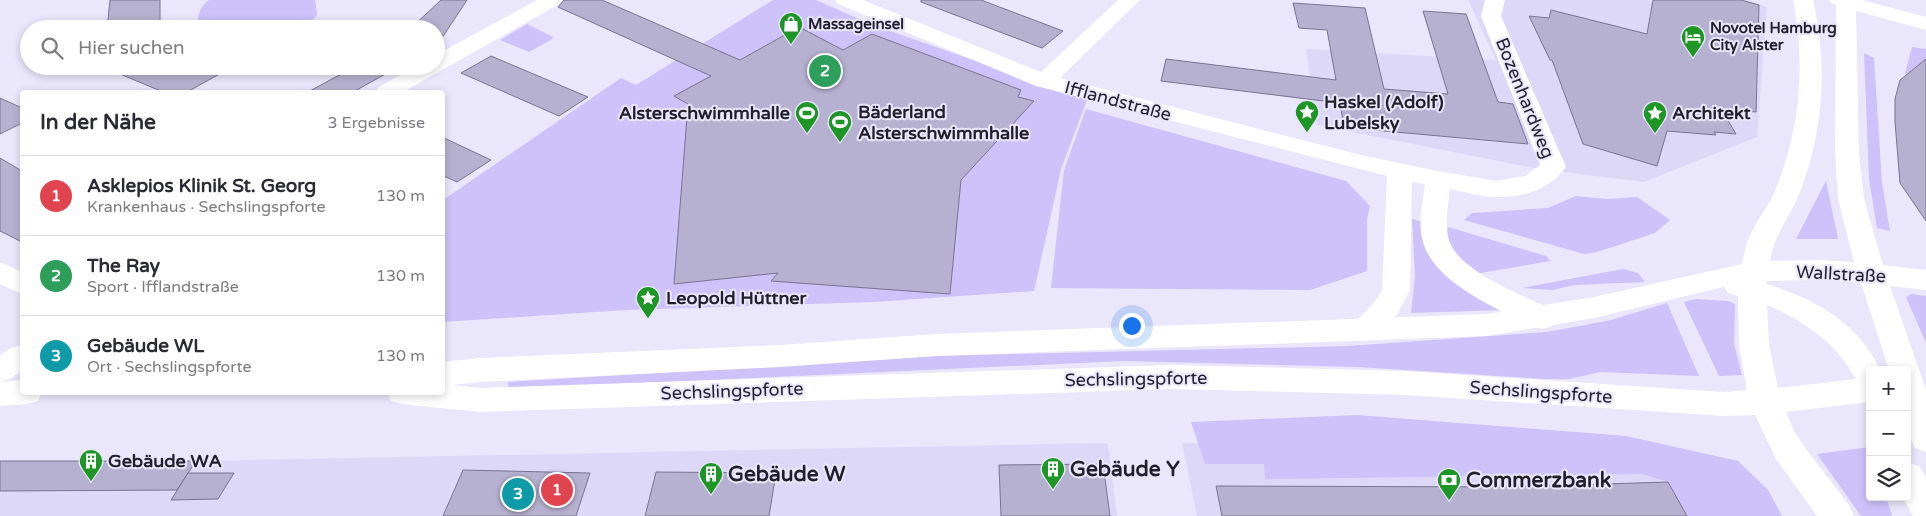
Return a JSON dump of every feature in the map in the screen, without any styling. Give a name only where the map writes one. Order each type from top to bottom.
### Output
[{"type":"main road","points":[[445,59],[552,0]]},
{"type":"main road","name":"Ifflandstraße","points":[[845,0],[1044,82],[1310,151],[1438,179]]},
{"type":"main road","points":[[1044,82],[1130,0]]},
{"type":"main road","name":"Bozenhardweg","points":[[1438,179],[1496,189],[1513,188],[1533,182],[1553,167],[1491,16],[1495,0]]},
{"type":"main road","points":[[1803,0],[1809,28],[1811,50],[1805,137],[1798,164],[1786,196],[1759,246],[1754,281],[1753,342],[1766,402],[1782,439],[1837,516]]},
{"type":"main road","points":[[1889,0],[1926,10]]},
{"type":"main road","points":[[1907,366],[1864,250],[1851,199],[1847,153],[1844,1],[1926,24]]},
{"type":"main road","points":[[391,90],[417,75]]},
{"type":"main road","points":[[1365,330],[1387,308],[1396,290],[1400,172]]},
{"type":"main road","points":[[1438,179],[1435,236],[1442,254],[1449,263],[1469,278],[1542,318]]},
{"type":"main road","name":"Wallstraße","points":[[1754,281],[1796,271],[1872,273],[1926,280]]},
{"type":"main road","points":[[0,272],[20,283]]},
{"type":"main road","points":[[1754,281],[1820,319],[1852,348],[1866,368]]},
{"type":"main road","name":"Sechslingspforte","points":[[445,374],[479,370],[780,356],[936,344],[1487,325],[1542,318],[1707,282],[1754,281]]},
{"type":"main road","points":[[0,370],[20,357]]},
{"type":"main road","name":"Sechslingspforte","points":[[431,395],[479,400],[1172,377],[1405,383],[1704,403],[1766,402],[1866,390]]},
{"type":"main road","points":[[1911,378],[1926,439]]},
{"type":"main road","points":[[0,394],[20,393]]},
{"type":"main road","points":[[1911,483],[1926,508]]},
{"type":"shaded area","points":[[209,0],[315,0],[317,15],[313,20],[198,20],[203,6]]},
{"type":"shaded area","name":"Alsterschwimmhalle","points":[[773,0],[816,0],[870,24],[1087,100],[1061,169],[1034,291],[873,302],[626,310],[445,322],[445,199],[621,78],[636,85]]},
{"type":"shaded area","points":[[1468,0],[1646,0],[1693,10],[1697,0],[1747,0],[1767,7],[1757,137],[1644,182],[1539,169],[1317,125],[1306,49],[1496,60]]},
{"type":"shaded area","points":[[527,24],[553,37],[552,39],[529,52],[500,40]]},
{"type":"shaded area","points":[[1912,47],[1926,49],[1926,64],[1905,74]]},
{"type":"shaded area","points":[[1864,53],[1874,58],[1882,183],[1890,231],[1877,228],[1869,179]]},
{"type":"shaded area","points":[[1086,109],[1346,181],[1370,206],[1367,219],[1367,271],[1310,290],[1051,288],[1064,170]]},
{"type":"shaded area","points":[[1826,181],[1838,239],[1796,239]]},
{"type":"shaded area","points":[[1576,196],[1606,199],[1637,197],[1670,220],[1655,233],[1597,252],[1584,254],[1464,220],[1472,213],[1548,208]]},
{"type":"shaded area","points":[[1412,219],[1423,222],[1503,310],[1411,313],[1415,276]]},
{"type":"shaded area","points":[[1448,227],[1546,256],[1551,261],[1475,274],[1461,265],[1454,257],[1447,237]]},
{"type":"shaded area","points":[[1623,269],[1638,273],[1645,282],[1574,285],[1553,290],[1521,288]]},
{"type":"shaded area","points":[[1911,294],[1926,296],[1926,343],[1906,297]]},
{"type":"shaded area","points":[[1695,299],[1728,301],[1735,304],[1734,344],[1742,375],[1719,376],[1684,302]]},
{"type":"shaded area","points":[[1667,303],[1699,376],[1601,372],[1569,379],[1544,379],[1358,367],[1124,361],[510,389],[507,382],[936,356],[1348,346],[1547,332],[1611,320]]},
{"type":"shaded area","points":[[1357,415],[1626,436],[1738,461],[1768,490],[1782,516],[1687,516],[1668,482],[1642,474],[1265,479],[1264,464],[1205,464],[1191,422]]},
{"type":"shaded area","points":[[1108,443],[1117,516],[0,516],[0,465]]},
{"type":"shaded area","points":[[1182,443],[1681,464],[1723,516],[1197,516]]},
{"type":"shaded area","points":[[1866,448],[1866,501],[1887,501],[1892,516],[1861,516],[1817,454]]},
{"type":"building","points":[[110,0],[160,0],[160,20],[108,20]]},
{"type":"building","points":[[441,0],[467,0],[445,33],[445,20],[420,20]]},
{"type":"building","name":"Bäderland Alsterschwimmhalle","points":[[564,0],[602,0],[740,60],[799,27],[843,50],[872,34],[1021,90],[1018,97],[1034,101],[961,180],[950,294],[771,281],[778,273],[674,284],[688,104],[674,96],[711,76],[558,7]]},
{"type":"building","points":[[921,0],[981,0],[1063,31],[1042,48],[921,2]]},
{"type":"building","points":[[1653,0],[1741,0],[1759,5],[1756,112],[1721,109],[1736,134],[1714,132],[1716,135],[1667,131],[1657,166],[1583,144],[1552,60],[1550,60],[1529,16],[1549,18],[1551,10],[1647,34]]},
{"type":"building","points":[[1293,3],[1365,8],[1384,89],[1448,94],[1423,11],[1466,14],[1498,102],[1513,104],[1528,144],[1362,129],[1361,123],[1343,121],[1340,103],[1161,81],[1166,59],[1336,80],[1327,30],[1299,28]]},
{"type":"building","points":[[491,56],[588,97],[559,116],[461,73]]},
{"type":"building","points":[[1926,59],[1926,221],[1900,183],[1895,99],[1900,80]]},
{"type":"building","points":[[122,75],[218,75],[191,90],[158,90]]},
{"type":"building","points":[[339,75],[384,75],[357,90],[312,90]]},
{"type":"building","points":[[0,98],[20,107],[20,124],[0,134]]},
{"type":"building","points":[[445,138],[491,160],[457,182],[445,176]]},
{"type":"building","points":[[0,158],[20,170],[20,241],[0,231]]},
{"type":"building","name":"Gebäude WA","points":[[0,461],[196,461],[177,490],[0,491]]},
{"type":"building","name":"Gebäude Y","points":[[1103,464],[1110,516],[1001,516],[999,465]]},
{"type":"building","points":[[463,470],[590,473],[576,516],[443,516]]},
{"type":"building","name":"Gebäude W","points":[[656,472],[776,473],[769,516],[645,516]]},
{"type":"building","points":[[188,473],[234,473],[218,499],[171,500]]},
{"type":"building","name":"Commerzbank","points":[[1668,482],[1687,516],[1222,516],[1216,486],[1509,487]]},
{"type":"place","name":"Massageinsel","points":[[791,45]]},
{"type":"place","name":"Novotel Hamburg City Alster","points":[[1693,58]]},
{"type":"place","name":"The Ray","points":[[825,71]]},
{"type":"place","name":"Haskel (Adolf) Lubelsky","points":[[1307,133]]},
{"type":"place","name":"Alsterschwimmhalle","points":[[807,134]]},
{"type":"place","name":"Architekt","points":[[1655,134]]},
{"type":"place","name":"Bäderland Alsterschwimmhalle","points":[[840,143]]},
{"type":"place","name":"Leopold Hüttner","points":[[648,319]]},
{"type":"place","name":"Gebäude WA","points":[[91,482]]},
{"type":"place","name":"Asklepios Klinik St. Georg","points":[[557,490]]},
{"type":"place","name":"Gebäude Y","points":[[1053,490]]},
{"type":"place","name":"Gebäude WL","points":[[518,494]]},
{"type":"place","name":"Gebäude W","points":[[711,495]]},
{"type":"place","name":"Commerzbank","points":[[1449,501]]}]
